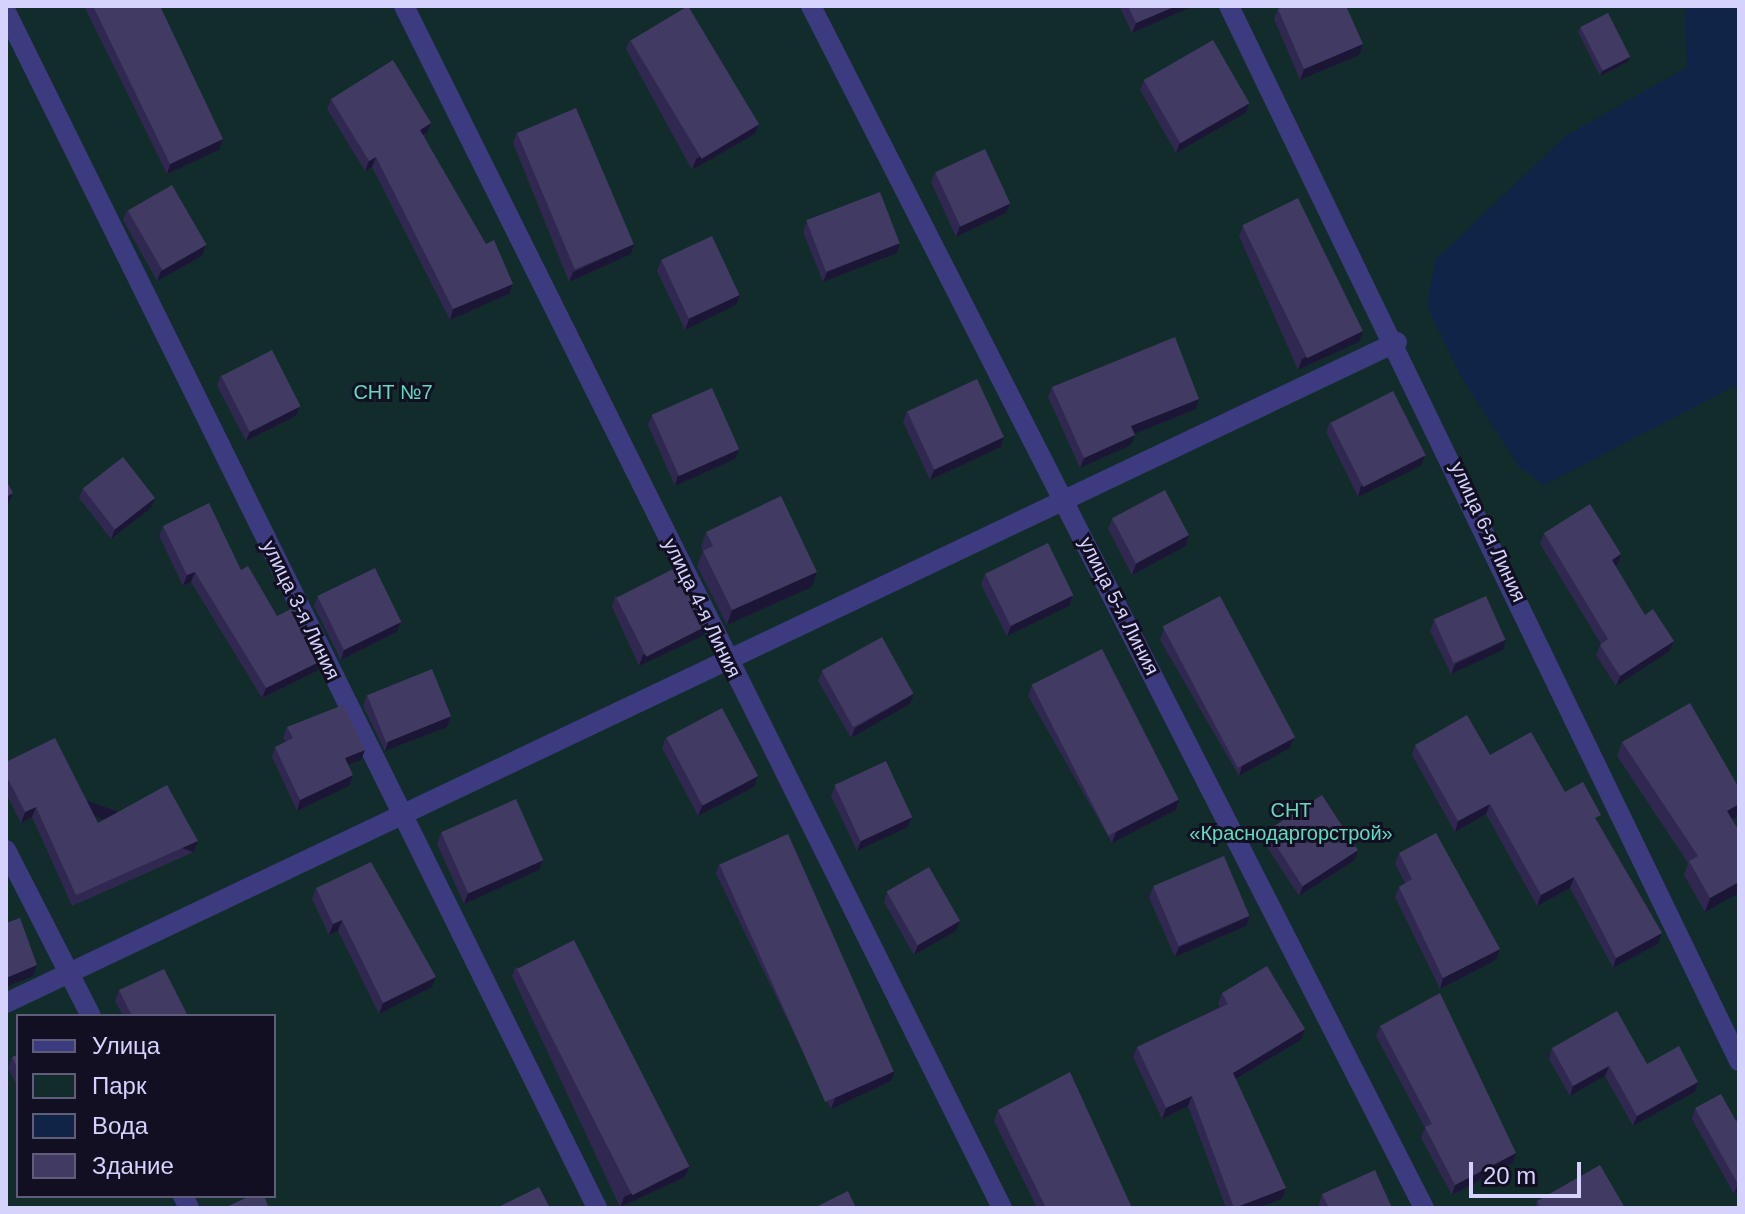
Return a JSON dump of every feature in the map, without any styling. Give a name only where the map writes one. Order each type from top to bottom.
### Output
[{"type":"street","name":"улица 4-я Линия","points":[[404,6],[1002,1208]]},
{"type":"street","name":"улица 5-я Линия","points":[[811,6],[1424,1208]]},
{"type":"street","name":"улица 6-я Линия","points":[[1229,6],[1397,342],[1739,1061]]},
{"type":"street","name":"улица 3-я Линия","points":[[6,12],[597,1208]]},
{"type":"street","points":[[6,1003],[1066,502],[1397,342]]},
{"type":"street","points":[[6,850],[90,1014]]},
{"type":"green space","points":[[6,6],[1739,6],[1739,1208],[6,1208]]},
{"type":"water","points":[[1685,6],[1739,6],[1739,384],[1544,485],[1519,467],[1460,375],[1427,306],[1435,260],[1567,135],[1687,67]]},
{"type":"building","points":[[93,6],[160,6],[223,139],[170,164]]},
{"type":"building","points":[[688,6],[759,124],[702,159],[631,41]]},
{"type":"building","points":[[1128,6],[1176,6],[1136,23]]},
{"type":"building","points":[[1285,6],[1346,6],[1363,44],[1304,69],[1278,9]]},
{"type":"building","points":[[1608,13],[1630,57],[1603,71],[1580,27]]},
{"type":"building","points":[[1213,40],[1250,103],[1180,143],[1144,80]]},
{"type":"building","points":[[393,60],[431,123],[420,130],[486,244],[494,240],[513,284],[453,309],[376,157],[369,161],[331,99]]},
{"type":"building","points":[[576,108],[634,244],[575,269],[517,133]]},
{"type":"building","points":[[985,149],[1010,203],[961,227],[935,172]]},
{"type":"building","points":[[172,185],[206,245],[162,270],[128,211]]},
{"type":"building","points":[[880,192],[900,243],[826,272],[806,220]]},
{"type":"building","points":[[1298,198],[1363,331],[1307,358],[1242,225]]},
{"type":"building","points":[[712,236],[739,295],[689,319],[661,260]]},
{"type":"building","points":[[1175,337],[1199,399],[1131,426],[1135,435],[1084,458],[1052,387]]},
{"type":"building","points":[[272,350],[301,406],[250,432],[221,376]]},
{"type":"building","points":[[977,379],[1004,437],[934,470],[907,412]]},
{"type":"building","points":[[712,388],[739,449],[679,476],[652,415]]},
{"type":"building","points":[[1393,391],[1426,455],[1363,487],[1331,423]]},
{"type":"building","points":[[123,457],[155,498],[115,529],[83,488]]},
{"type":"building","points":[[6,480],[13,493],[6,497]]},
{"type":"building","points":[[1165,490],[1189,535],[1136,563],[1112,518]]},
{"type":"building","points":[[781,496],[817,572],[732,610],[703,551],[713,546],[706,532]]},
{"type":"building","points":[[209,503],[241,570],[248,566],[277,616],[295,607],[321,661],[266,688],[195,572],[187,575],[163,526]]},
{"type":"building","points":[[1590,504],[1621,554],[1612,560],[1645,615],[1653,609],[1674,641],[1620,676],[1600,645],[1608,639],[1544,533]]},
{"type":"building","points":[[1048,543],[1073,595],[1011,626],[985,574]]},
{"type":"building","points":[[677,567],[707,626],[646,657],[616,598]]},
{"type":"building","points":[[375,568],[401,622],[344,650],[317,596]]},
{"type":"building","points":[[1220,596],[1295,737],[1238,768],[1163,627]]},
{"type":"building","points":[[1486,596],[1506,640],[1453,663],[1434,619]]},
{"type":"building","points":[[882,637],[914,694],[853,727],[822,670]]},
{"type":"building","points":[[1102,649],[1179,800],[1108,835],[1032,685]]},
{"type":"building","points":[[432,669],[451,716],[386,743],[367,695]]},
{"type":"building","points":[[1690,703],[1739,788],[1739,804],[1727,811],[1739,831],[1739,882],[1710,898],[1689,861],[1698,856],[1622,742]]},
{"type":"building","points":[[343,705],[365,750],[345,758],[353,775],[300,800],[275,747],[293,738],[287,727]]},
{"type":"building","points":[[722,708],[758,776],[703,806],[666,738]]},
{"type":"building","points":[[1467,715],[1490,755],[1531,732],[1565,792],[1583,782],[1601,815],[1595,818],[1662,933],[1616,958],[1574,877],[1541,895],[1490,804],[1458,821],[1415,745]]},
{"type":"building","points":[[55,738],[98,823],[167,785],[198,841],[76,895],[36,807],[25,812],[6,775],[6,762]]},
{"type":"building","points":[[886,761],[912,817],[861,841],[834,785]]},
{"type":"building","points":[[1322,795],[1358,850],[1303,886],[1267,831]]},
{"type":"building","points":[[516,799],[543,860],[468,894],[441,832]]},
{"type":"building","points":[[1436,833],[1500,949],[1443,978],[1399,887],[1412,879],[1399,853]]},
{"type":"building","points":[[788,834],[894,1072],[825,1102],[719,865]]},
{"type":"building","points":[[1224,856],[1249,916],[1179,946],[1153,886]]},
{"type":"building","points":[[371,862],[436,977],[383,1003],[342,920],[333,924],[316,888]]},
{"type":"building","points":[[929,867],[960,921],[918,945],[887,892]]},
{"type":"building","points":[[20,918],[37,965],[6,978],[6,923]]},
{"type":"building","points":[[574,940],[689,1166],[632,1195],[517,969]]},
{"type":"building","points":[[1267,966],[1305,1029],[1233,1073],[1286,1188],[1234,1208],[1192,1096],[1166,1108],[1137,1047],[1228,1004],[1222,993]]},
{"type":"building","points":[[164,969],[187,1014],[131,1014],[119,990]]},
{"type":"building","points":[[1440,993],[1516,1153],[1455,1185],[1425,1127],[1432,1124],[1380,1026]]},
{"type":"building","points":[[1617,1011],[1647,1064],[1679,1046],[1698,1082],[1637,1116],[1609,1066],[1573,1086],[1552,1048]]},
{"type":"building","points":[[1070,1072],[1132,1208],[1046,1208],[998,1110]]},
{"type":"building","points":[[1721,1094],[1736,1121],[1739,1119],[1738,1184],[1695,1108]]},
{"type":"building","points":[[1600,1165],[1625,1208],[1541,1208],[1537,1201]]},
{"type":"building","points":[[1375,1170],[1392,1208],[1329,1208],[1322,1194]]},
{"type":"building","points":[[539,1187],[550,1208],[496,1208]]},
{"type":"building","points":[[848,1191],[856,1208],[814,1208]]},
{"type":"building","points":[[246,1198],[265,1198],[269,1208],[224,1208]]},
{"type":"park label","name":"СНТ №7","points":[[393,392]]},
{"type":"park label","name":"СНТ «Краснодаргорстрой»","points":[[1291,822]]}]
